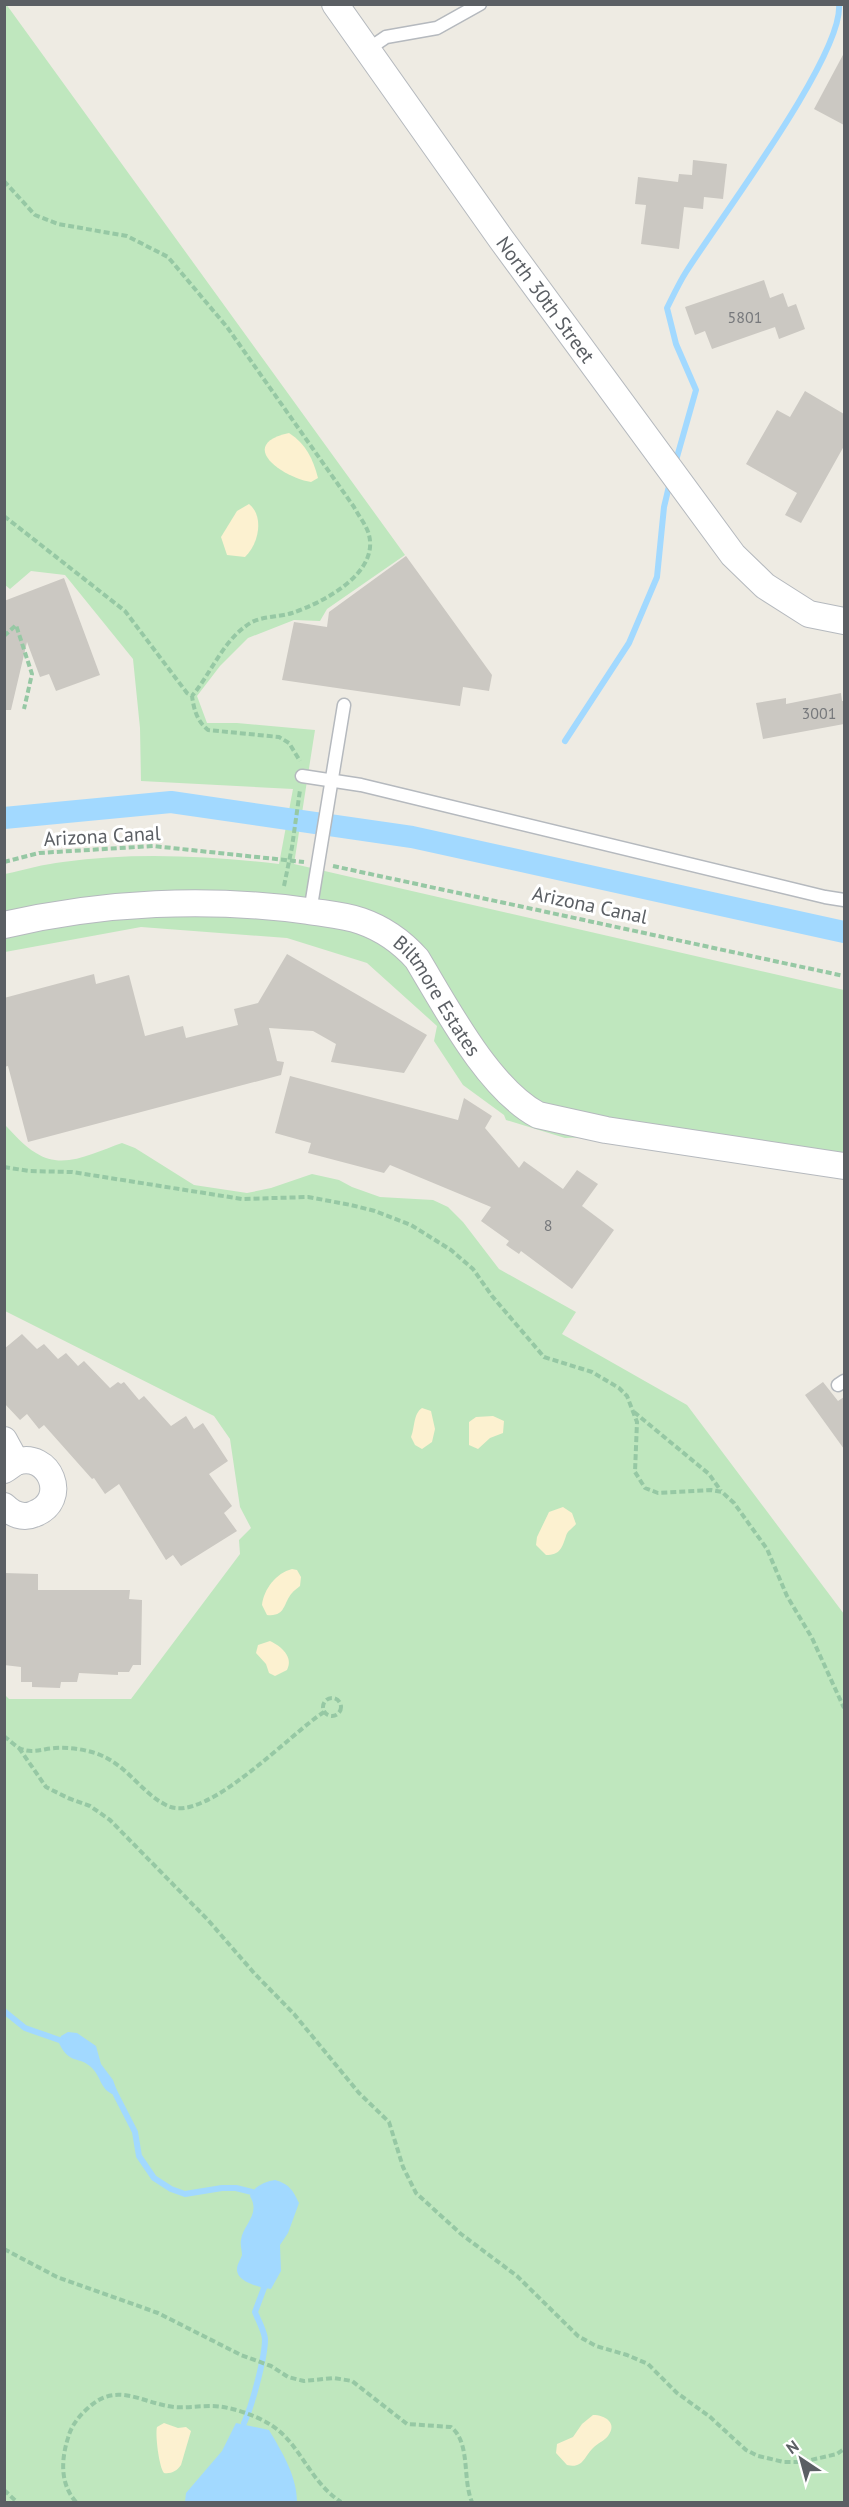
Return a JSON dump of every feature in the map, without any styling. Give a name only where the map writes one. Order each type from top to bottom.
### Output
[{"type":"street","name":"North 30th Street","points":[[335,4],[501,239],[732,555],[765,586],[809,614],[844,621]]},
{"type":"street","name":"Biltmore Estates","points":[[4,925],[52,914],[139,905],[244,905],[349,917],[363,921],[389,934],[417,959],[471,1046],[498,1081],[530,1110],[538,1114],[606,1130],[844,1166]]},
{"type":"street","points":[[4,1440],[10,1466],[32,1461],[46,1468],[53,1482],[52,1498],[43,1511],[28,1517],[12,1513],[4,1506]]},
{"type":"lane","points":[[367,50],[386,37],[437,28],[480,4]]},
{"type":"lane","points":[[310,912],[345,705]]},
{"type":"lane","points":[[301,782],[330,787],[362,784],[844,900]]},
{"type":"path","points":[[4,180],[35,215],[58,224],[127,236],[168,257],[227,327],[354,507],[369,535],[369,553],[358,575],[316,603],[291,614],[254,621],[236,634],[192,696]]},
{"type":"path","points":[[4,516],[125,611],[187,693],[192,696],[196,715],[201,725],[208,730],[279,737],[289,743],[301,763],[301,782],[290,860]]},
{"type":"path","points":[[4,636],[16,625],[32,674],[24,709]]},
{"type":"path","name":"Arizona Canal","points":[[4,862],[39,853],[153,846],[308,863]]},
{"type":"path","name":"Arizona Canal","points":[[329,865],[844,976]]},
{"type":"path","points":[[4,1167],[72,1172],[242,1199],[292,1197],[324,1199],[395,1218],[424,1232],[473,1269],[502,1309],[544,1357],[584,1369],[600,1376],[624,1392],[637,1422],[635,1472],[645,1488],[658,1493],[696,1490],[722,1492]]},
{"type":"path","points":[[634,1412],[709,1474],[763,1542],[783,1588],[812,1638],[844,1708]]},
{"type":"path","points":[[327,1699],[337,1699],[340,1703],[340,1712],[336,1716],[327,1715],[324,1712],[324,1702],[327,1699]]},
{"type":"path","points":[[19,1748],[36,1751],[75,1748],[96,1753],[117,1762],[150,1793],[169,1807],[182,1809],[210,1800],[227,1789],[324,1712]]},
{"type":"path","points":[[4,1736],[19,1748],[46,1787],[90,1806],[110,1820],[208,1920],[254,1974],[294,2014],[365,2100],[389,2122],[403,2168],[416,2193],[462,2234],[517,2276],[578,2336],[596,2346],[648,2364],[681,2397],[709,2416],[746,2450],[758,2456],[784,2462],[802,2462],[828,2457],[844,2449]]},
{"type":"path","points":[[30,1762],[36,1751]]},
{"type":"path","points":[[4,2249],[57,2277],[158,2313],[296,2380],[334,2378],[352,2381],[407,2424],[451,2427],[461,2439],[465,2479],[472,2502]]},
{"type":"path","points":[[76,2502],[68,2491],[62,2464],[73,2426],[81,2415],[99,2399],[119,2394],[174,2407],[213,2406],[241,2412],[269,2423],[283,2433],[321,2487],[341,2502]]},
{"type":"path","points":[[4,2490],[17,2502]]},
{"type":"green space","points":[[6,4],[405,555],[327,609],[320,621],[294,620],[248,638],[220,666],[197,696],[207,723],[237,723],[315,730],[294,864],[844,990],[844,1155],[708,1133],[565,1138],[506,1120],[504,1115],[463,1085],[434,1041],[437,1026],[367,963],[287,938],[141,927],[5,952],[5,874],[56,863],[144,856],[198,857],[279,864],[293,789],[141,781],[140,728],[133,659],[65,575],[31,571],[10,589],[5,585]]},
{"type":"green space","points":[[4,1124],[19,1140],[46,1158],[68,1160],[79,1158],[122,1143],[135,1148],[194,1185],[247,1193],[271,1188],[312,1174],[339,1180],[380,1197],[433,1200],[448,1207],[463,1222],[499,1269],[576,1312],[562,1334],[687,1405],[844,1614],[844,2502],[5,2502],[5,1695],[9,1699],[131,1699],[240,1554],[239,1540],[251,1528],[240,1507],[230,1439],[214,1416],[5,1311]]},
{"type":"sand","points":[[289,433],[300,442],[311,458],[318,478],[311,482],[278,468],[265,453],[266,445],[273,438]]},
{"type":"sand","points":[[249,504],[257,516],[258,523],[258,531],[250,552],[245,557],[227,555],[221,537],[237,511]]},
{"type":"sand","points":[[422,1408],[431,1411],[435,1429],[432,1442],[422,1449],[415,1445],[411,1437],[416,1417]]},
{"type":"sand","points":[[493,1416],[504,1421],[503,1433],[490,1438],[478,1449],[469,1445],[469,1422],[476,1417]]},
{"type":"sand","points":[[563,1507],[572,1513],[576,1524],[568,1533],[560,1550],[546,1555],[536,1545],[537,1537],[549,1512]]},
{"type":"sand","points":[[292,1569],[297,1570],[301,1577],[300,1586],[289,1597],[281,1612],[267,1615],[262,1605],[268,1588],[281,1574]]},
{"type":"sand","points":[[270,1641],[285,1652],[289,1661],[287,1670],[275,1676],[269,1673],[266,1664],[256,1653],[258,1645]]},
{"type":"sand","points":[[593,2415],[606,2418],[611,2424],[611,2431],[580,2464],[567,2465],[556,2453],[557,2444],[573,2437],[582,2424]]},
{"type":"sand","points":[[164,2423],[178,2428],[186,2427],[191,2431],[181,2465],[169,2473],[164,2473],[162,2470],[157,2443],[157,2427]]},
{"type":"water","points":[[68,2032],[77,2033],[96,2046],[101,2064],[113,2080],[117,2091],[112,2094],[108,2092],[92,2068],[67,2055],[59,2043],[61,2036]]},
{"type":"water","points":[[275,2180],[290,2188],[299,2203],[288,2233],[280,2245],[281,2271],[271,2289],[245,2281],[238,2274],[237,2269],[242,2255],[242,2234],[254,2209],[250,2196],[260,2185]]},
{"type":"water","points":[[236,2423],[269,2430],[292,2474],[297,2502],[185,2502],[186,2493],[222,2451]]},
{"type":"building","points":[[844,53],[844,125],[814,109]]},
{"type":"building","points":[[693,160],[727,164],[723,199],[704,197],[703,209],[684,207],[679,249],[641,244],[646,205],[635,204],[638,177],[678,182],[679,174],[692,175]]},
{"type":"building","points":[[764,280],[770,298],[783,293],[788,307],[796,304],[805,329],[779,339],[775,327],[712,349],[705,331],[695,335],[685,307]]},
{"type":"building","points":[[805,391],[844,414],[844,446],[801,523],[785,515],[797,493],[746,464],[777,410],[790,417]]},
{"type":"building","points":[[406,556],[492,675],[489,691],[463,687],[460,706],[282,680],[294,622],[327,627],[329,612]]},
{"type":"building","points":[[64,578],[100,675],[56,691],[49,674],[40,677],[27,642],[11,710],[4,710],[4,601]]},
{"type":"building","points":[[841,693],[842,701],[844,701],[844,724],[763,739],[756,703],[786,698],[786,704]]},
{"type":"building","points":[[287,954],[427,1035],[404,1073],[331,1062],[336,1044],[313,1031],[269,1028],[277,1061],[284,1062],[281,1075],[28,1142],[8,1066],[4,1067],[4,998],[94,974],[96,984],[129,975],[145,1036],[183,1026],[186,1038],[238,1025],[234,1009],[258,1003]]},
{"type":"building","points":[[290,1076],[458,1120],[464,1098],[492,1116],[485,1128],[519,1168],[524,1161],[563,1189],[577,1170],[598,1184],[582,1206],[614,1230],[572,1289],[521,1251],[519,1254],[506,1245],[509,1241],[481,1221],[491,1207],[390,1165],[384,1173],[308,1153],[311,1143],[275,1133]]},
{"type":"building","points":[[22,1334],[37,1349],[44,1344],[58,1359],[66,1353],[78,1366],[84,1361],[110,1388],[118,1382],[121,1384],[124,1382],[139,1400],[144,1396],[171,1426],[186,1416],[194,1429],[203,1423],[228,1461],[209,1474],[232,1506],[224,1513],[237,1531],[181,1566],[173,1555],[166,1560],[119,1484],[105,1494],[94,1478],[92,1479],[44,1425],[39,1429],[27,1414],[20,1420],[4,1403],[4,1349]]},
{"type":"building","points":[[823,1382],[838,1401],[844,1397],[844,1449],[805,1395]]},
{"type":"building","points":[[4,1573],[38,1574],[38,1590],[130,1590],[129,1599],[142,1600],[141,1665],[133,1665],[129,1672],[118,1672],[118,1675],[79,1673],[77,1682],[61,1682],[60,1688],[32,1687],[32,1682],[21,1682],[21,1667],[4,1665]]},
{"type":"waterway","points":[[675,464],[696,390],[676,344],[667,308],[686,272],[801,98],[822,60],[835,28],[839,4]]},
{"type":"waterway","points":[[565,741],[629,643],[657,577],[664,507],[670,482]]},
{"type":"waterway","points":[[4,818],[171,802],[412,837],[844,932]]},
{"type":"waterway","points":[[4,2011],[25,2028],[65,2042]]},
{"type":"waterway","points":[[111,2085],[135,2132],[139,2156],[154,2178],[171,2189],[185,2194],[222,2188],[236,2188],[252,2192]]},
{"type":"waterway","points":[[244,2423],[258,2382],[263,2358],[265,2339],[255,2312],[264,2288]]}]
